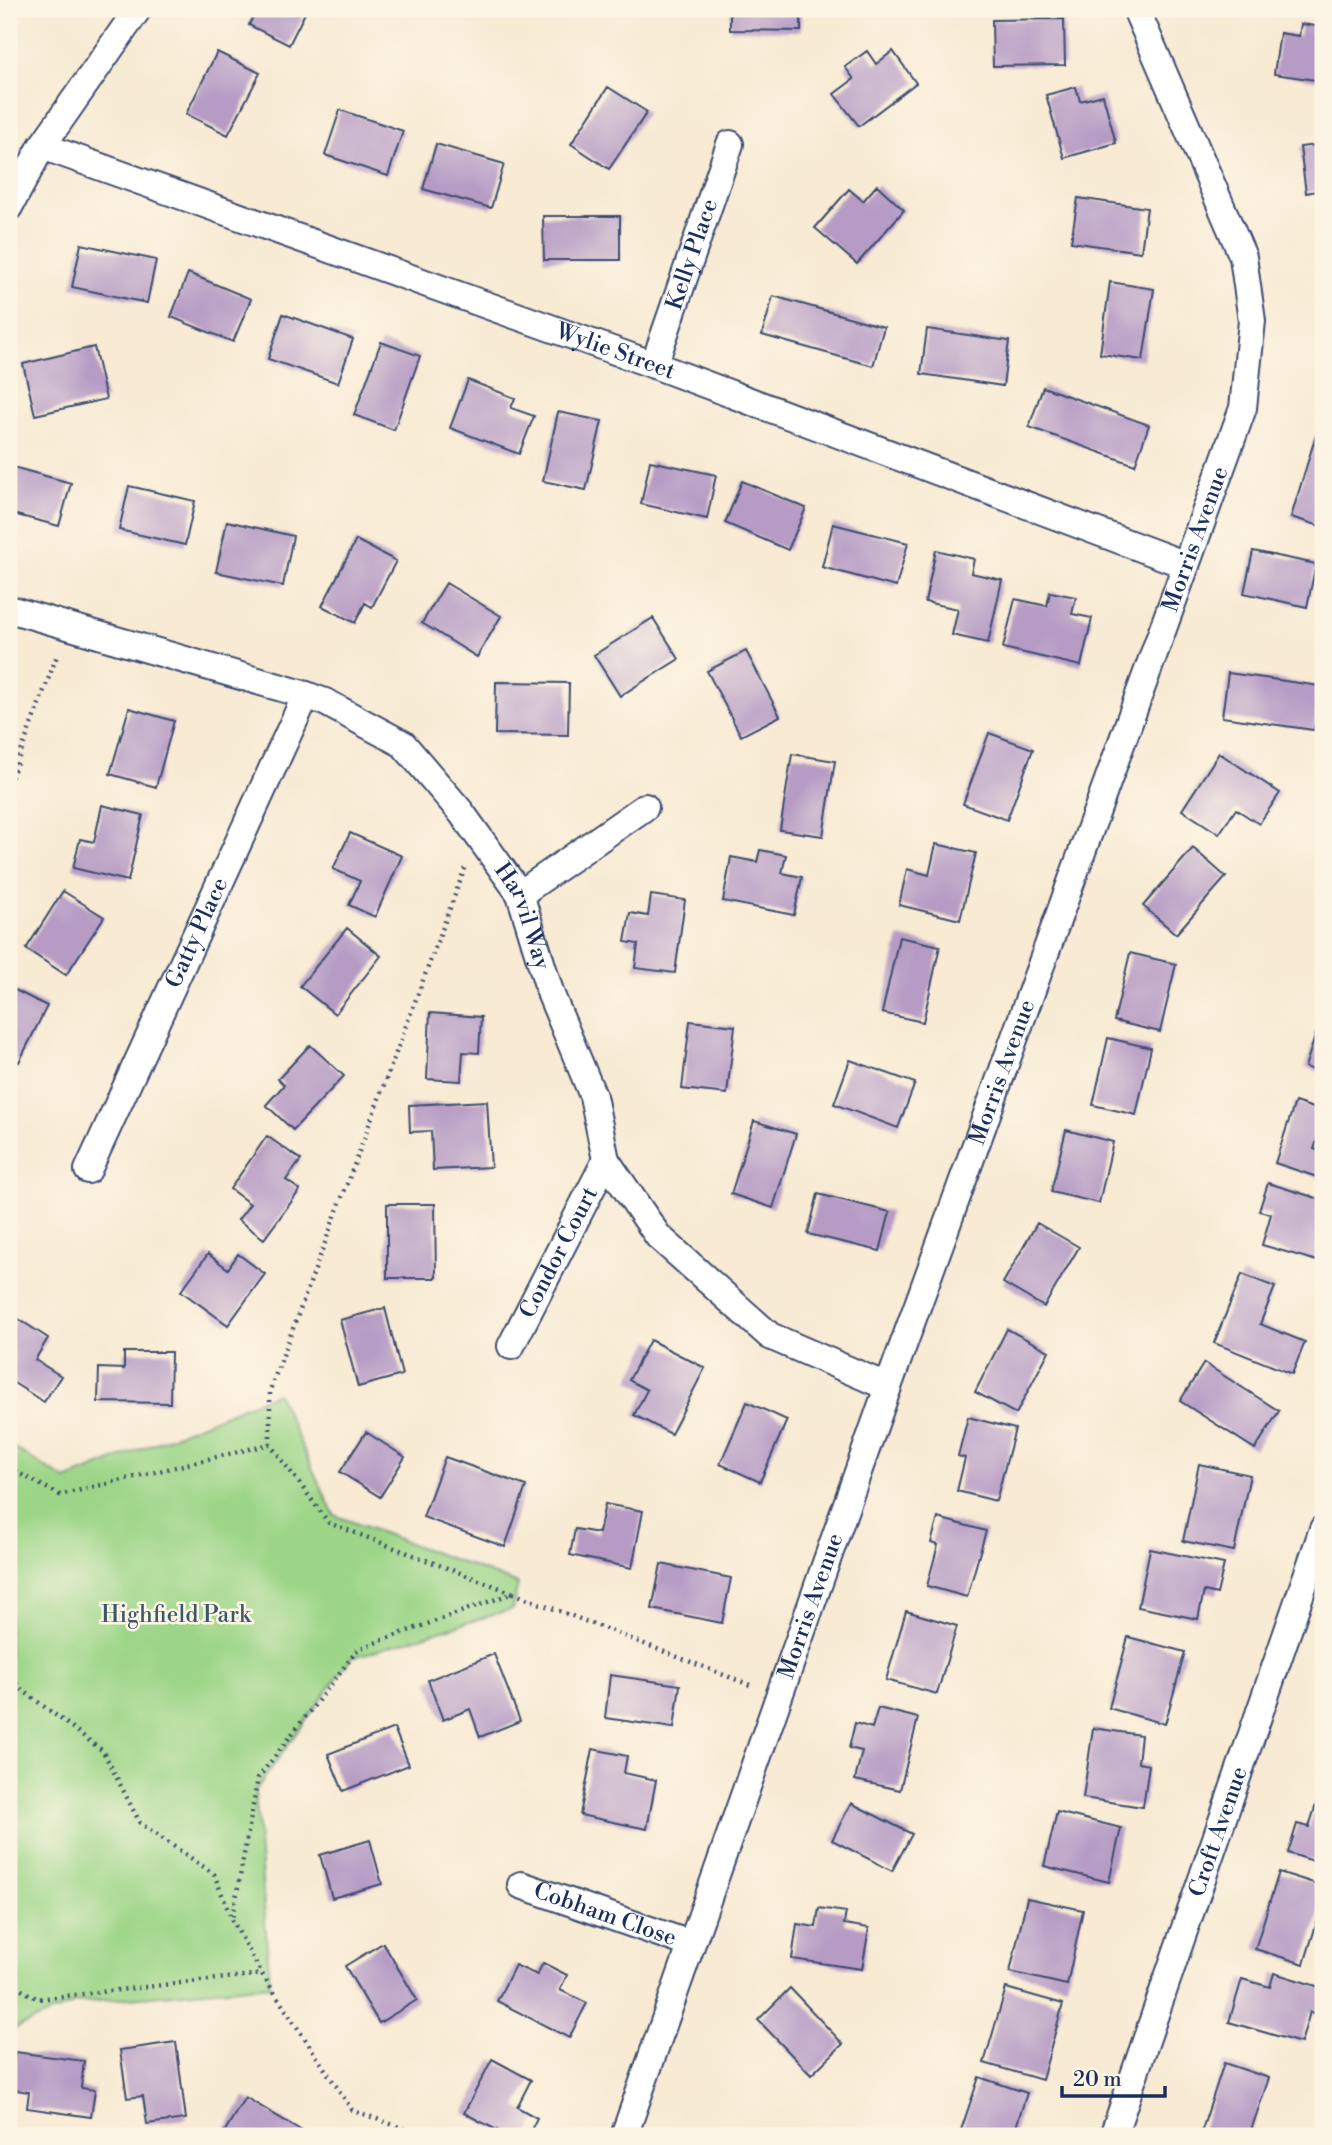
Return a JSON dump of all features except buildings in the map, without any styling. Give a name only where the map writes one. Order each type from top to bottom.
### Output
[{"type":"street","points":[[9,207],[41,146],[138,9]]},
{"type":"street","name":"Morris Avenue","points":[[624,2136],[888,1387],[1243,408],[1252,321],[1243,257],[1136,9]]},
{"type":"street","name":"Kelly Place","points":[[654,365],[730,144]]},
{"type":"street","name":"Wylie Street","points":[[41,146],[654,365],[1186,565]]},
{"type":"street","name":"Harvil Way","points":[[9,608],[306,695],[325,702],[403,744],[477,834],[520,894],[551,995],[593,1096],[607,1160],[658,1236],[770,1336],[888,1387]]},
{"type":"street","name":"Gatty Place","points":[[88,1170],[306,695]]},
{"type":"street","points":[[520,894],[645,807]]},
{"type":"street","name":"Condor Court","points":[[511,1346],[607,1160]]},
{"type":"street","name":"Croft Avenue","points":[[1113,2136],[1323,1529]]},
{"type":"street","name":"Cobham Close","points":[[521,1885],[690,1944]]},
{"type":"path","points":[[9,784],[68,626]]},
{"type":"path","points":[[477,834],[270,1390],[271,1444],[329,1523],[779,1696]]},
{"type":"path","points":[[9,1468],[60,1495],[271,1444]]},
{"type":"path","points":[[232,1920],[258,1778],[358,1649],[513,1593]]},
{"type":"path","points":[[9,1672],[21,1689],[103,1751],[140,1823],[214,1874],[232,1920],[262,1974],[352,2110],[424,2136]]},
{"type":"path","points":[[9,1983],[38,1999],[262,1974]]},
{"type":"green space","name":"Highfield Park","points":[[277,1393],[334,1515],[518,1584],[512,1609],[351,1658],[255,1791],[270,1985],[75,2003],[9,2031],[9,1445],[66,1480]]}]
